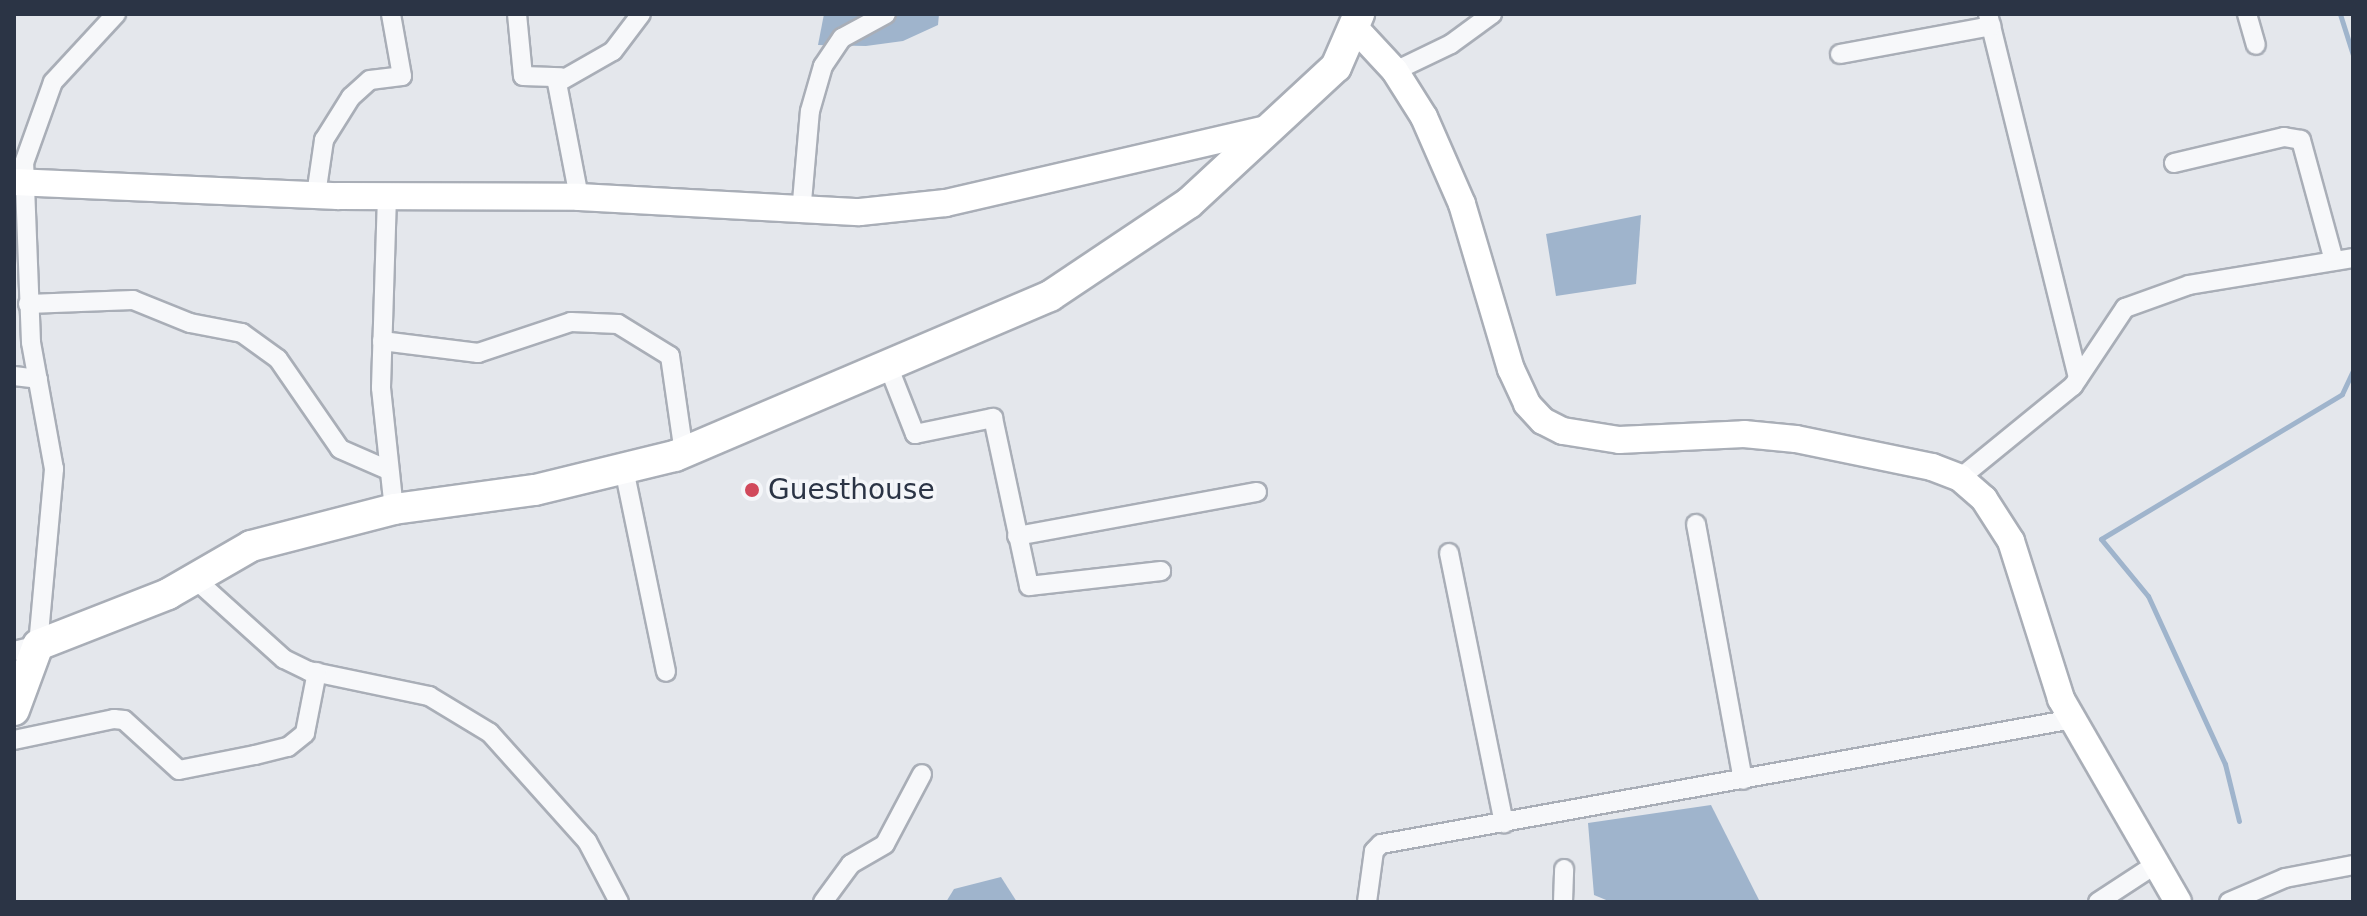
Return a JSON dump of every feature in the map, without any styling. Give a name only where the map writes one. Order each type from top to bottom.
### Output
[{"type":"main road","points":[[14,710],[26,648],[194,578],[251,546],[394,509],[535,490],[684,453],[889,368],[1050,296],[1189,203],[1336,67],[1358,22],[1395,71],[1443,159],[1511,369],[1527,404],[1543,421],[1563,431],[1619,440],[1744,434],[1796,439],[1932,467],[1960,478],[1999,517],[2011,541],[2049,670],[2073,719],[2178,902]]},
{"type":"main road","points":[[19,182],[316,195],[579,197],[801,213],[946,203],[1271,128]]},
{"type":"street","points":[[26,648],[54,469],[28,304],[19,182],[27,146],[46,95],[68,60],[116,14]]},
{"type":"street","points":[[316,195],[324,140],[344,108],[364,83],[402,76],[391,14]]},
{"type":"street","points":[[517,14],[523,76],[561,77],[613,51],[641,14]]},
{"type":"street","points":[[801,213],[810,111],[823,66],[842,38],[886,14]]},
{"type":"street","points":[[1395,71],[1451,44],[1492,14]]},
{"type":"street","points":[[2247,14],[2256,45]]},
{"type":"street","points":[[1840,54],[1990,20],[2078,378]]},
{"type":"street","points":[[561,77],[558,92],[579,197]]},
{"type":"street","points":[[1960,478],[2078,378],[2114,318],[2144,298],[2344,259],[2301,140],[2284,137],[2174,163]]},
{"type":"street","points":[[387,196],[382,341],[386,469],[394,509]]},
{"type":"street","points":[[28,304],[133,300],[190,323],[254,338],[278,359],[340,449],[386,469]]},
{"type":"street","points":[[382,341],[478,353],[571,322],[618,324],[670,356],[684,453]]},
{"type":"street","points":[[889,368],[915,434],[993,418],[1017,536],[1033,588],[1161,571]]},
{"type":"street","points":[[14,376],[38,379]]},
{"type":"street","points":[[624,469],[666,672]]},
{"type":"street","points":[[1017,536],[1257,492]]},
{"type":"street","points":[[1696,524],[1743,780]]},
{"type":"street","points":[[1449,553],[1504,823]]},
{"type":"street","points":[[194,578],[284,659],[317,672],[429,696],[490,733],[576,829],[619,902]]},
{"type":"street","points":[[14,740],[114,719],[124,720],[179,770],[255,755],[288,747],[305,733],[317,672]]},
{"type":"street","points":[[1367,902],[1374,851],[1381,844],[2073,719]]},
{"type":"street","points":[[823,902],[851,864],[885,844],[922,774]]},
{"type":"street","points":[[2098,902],[2156,864]]},
{"type":"street","points":[[2229,902],[2285,878],[2353,865]]},
{"type":"street","points":[[1563,902],[1564,869]]},
{"type":"water","points":[[824,14],[939,14],[938,25],[903,41],[866,46],[818,45]]},
{"type":"water","points":[[1641,215],[1636,284],[1556,296],[1546,234]]},
{"type":"water","points":[[1711,805],[1759,900],[1611,902],[1594,895],[1588,823]]},
{"type":"water","points":[[1001,877],[1017,902],[946,902],[954,889]]},
{"type":"waterway","points":[[2340,14],[2353,55]]},
{"type":"waterway","points":[[2239,821],[2225,764],[2148,596],[2101,539],[2342,394],[2353,370]]},
{"type":"place","name":"Guesthouse","points":[[752,490]]}]
